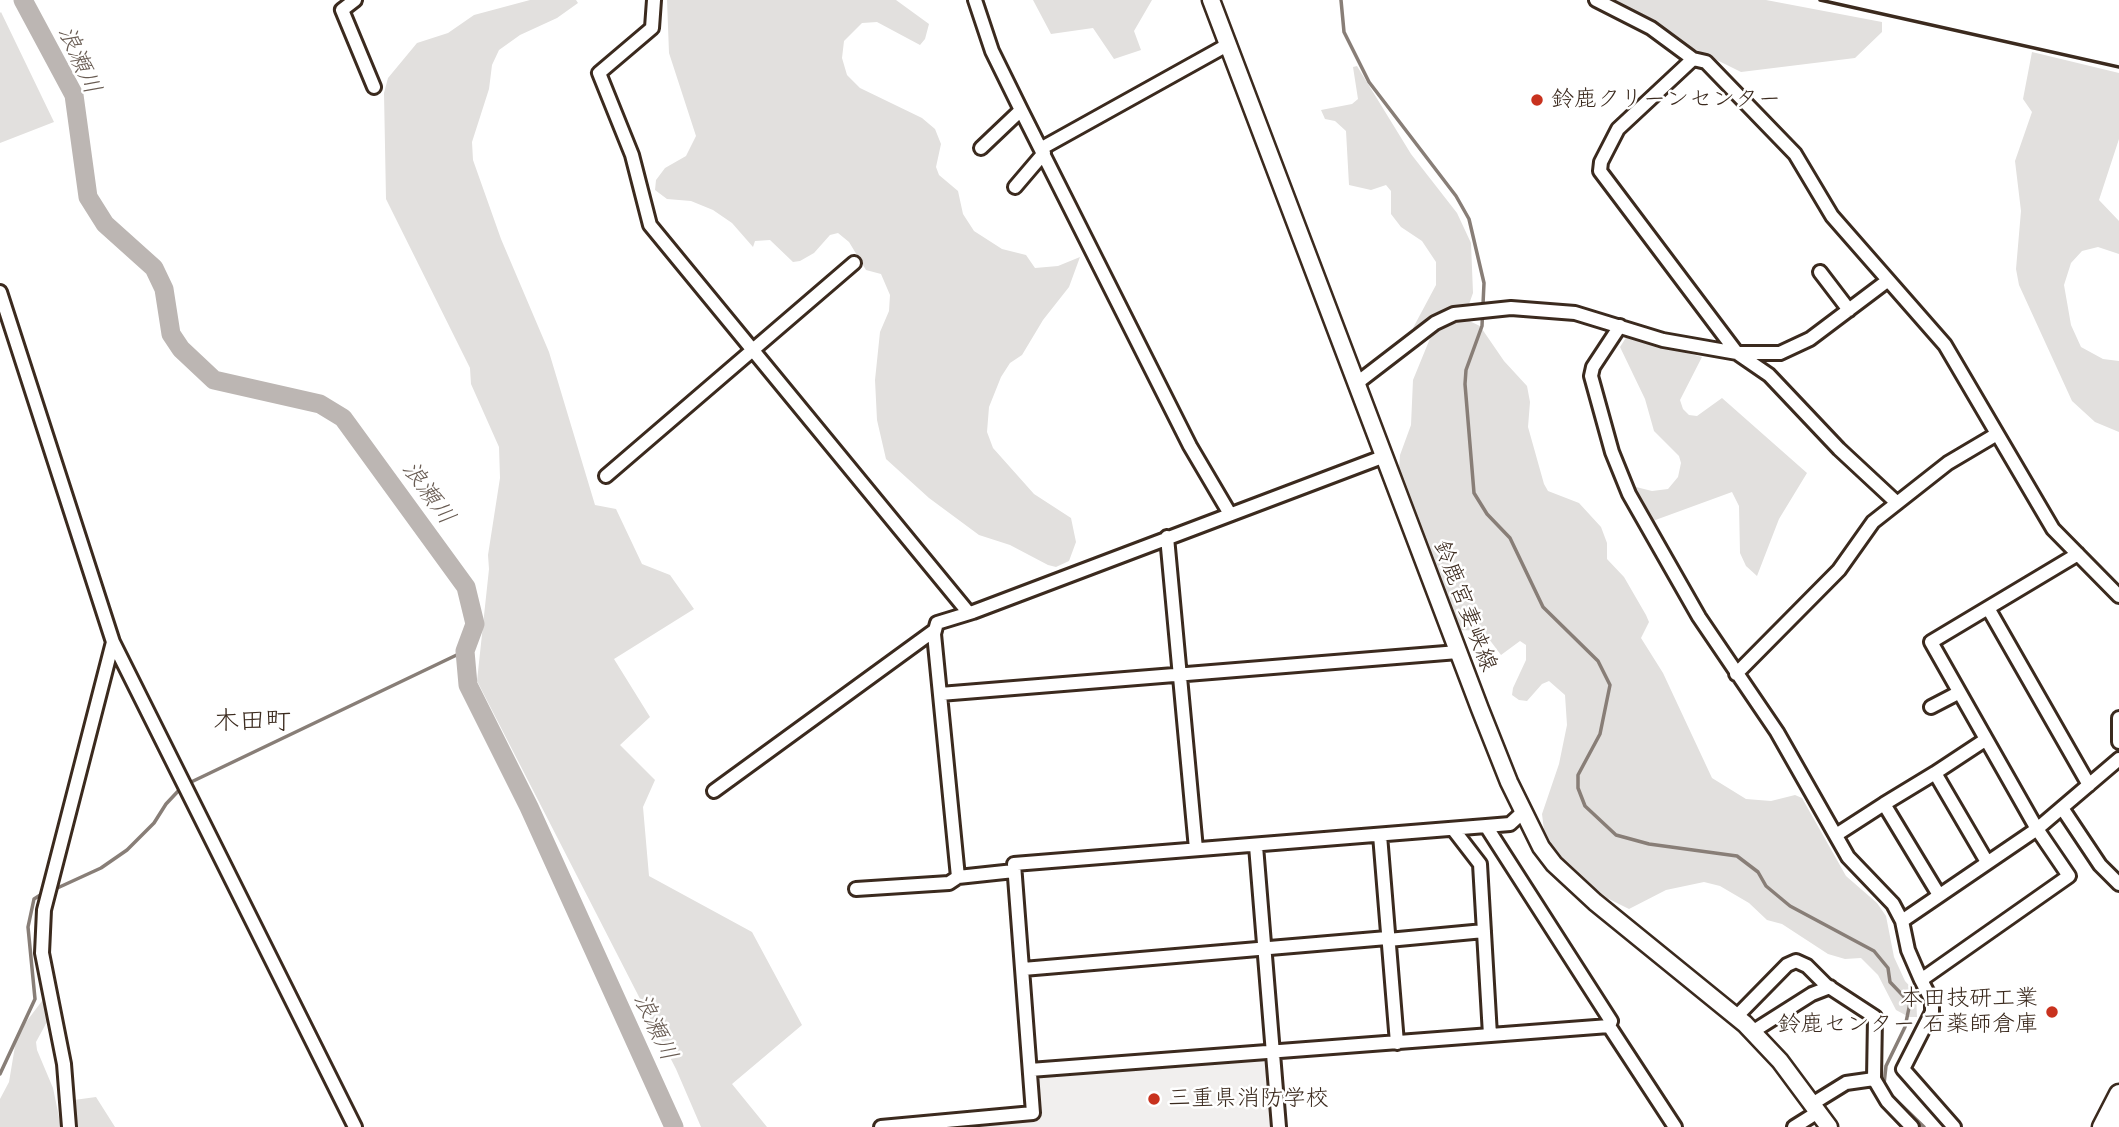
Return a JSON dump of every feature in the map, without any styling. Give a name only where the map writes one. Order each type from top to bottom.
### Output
[{"type":"highway","points":[[2102,1127],[2119,1094]]},
{"type":"highway","points":[[2116,1127],[2119,1122]]},
{"type":"main road","name":"鈴鹿宮妻峡線","points":[[1211,0],[1458,652],[1522,812],[1554,864],[1752,1031],[1829,1127]]},
{"type":"street","points":[[355,0],[342,10],[374,87]]},
{"type":"street","points":[[654,0],[652,28],[599,73],[632,155],[650,225],[968,612]]},
{"type":"street","points":[[975,0],[992,51],[1021,110],[1190,446],[1230,513]]},
{"type":"street","points":[[1596,0],[1651,28],[1693,59],[1706,62],[1796,154],[1832,216],[1886,281],[1945,345],[2053,529],[2119,596]]},
{"type":"street","points":[[1015,187],[1043,150],[1229,44]]},
{"type":"street","points":[[1693,59],[1618,129],[1601,162],[1600,171],[1737,353],[1769,376],[1839,449],[1896,502]]},
{"type":"street","points":[[981,148],[1021,110]]},
{"type":"street","points":[[606,476],[854,263]]},
{"type":"street","points":[[1821,272],[1849,310]]},
{"type":"street","points":[[1357,383],[1434,323],[1454,314],[1495,309],[1575,313],[1663,340],[1737,353],[1769,354],[1796,347],[1886,281]]},
{"type":"street","points":[[0,292],[113,642],[355,1127]]},
{"type":"street","points":[[1620,326],[1591,376],[1612,452],[1642,521],[1736,674],[1777,732],[1848,857],[1893,904],[1902,921],[1908,950],[1933,1001],[1932,1012],[1903,1069],[1954,1127]]},
{"type":"street","points":[[1736,674],[1839,570],[1873,522],[1948,463],[1997,434]]},
{"type":"street","points":[[958,877],[940,694],[935,630],[937,622],[1385,456]]},
{"type":"street","points":[[1167,537],[1196,849]]},
{"type":"street","points":[[1921,980],[2069,876],[2037,829],[1931,642],[2078,554]]},
{"type":"street","points":[[1988,608],[2089,785]]},
{"type":"street","points":[[714,791],[935,630]]},
{"type":"street","points":[[69,1127],[64,1064],[42,953],[46,894],[113,642]]},
{"type":"street","points":[[940,694],[1458,652]]},
{"type":"street","points":[[1931,707],[1958,693]]},
{"type":"street","points":[[2119,718],[2119,742]]},
{"type":"street","points":[[1836,835],[1985,740]]},
{"type":"street","points":[[1902,921],[2037,829],[2119,759]]},
{"type":"street","points":[[1935,773],[1987,862]]},
{"type":"street","points":[[1884,804],[1938,895]]},
{"type":"street","points":[[2062,808],[2100,865],[2119,884]]},
{"type":"street","points":[[881,1127],[1033,1113],[1014,864],[1510,824],[1522,812]]},
{"type":"street","points":[[1486,826],[1611,1021],[1609,1026],[1675,1127]]},
{"type":"street","points":[[1453,829],[1480,864],[1490,1035]]},
{"type":"street","points":[[1380,835],[1397,1043]]},
{"type":"street","points":[[1256,846],[1279,1127]]},
{"type":"street","points":[[856,889],[949,883],[958,877],[1014,871]]},
{"type":"street","points":[[1023,969],[1484,931]]},
{"type":"street","points":[[1736,1017],[1770,979],[1796,961],[1807,966],[1830,987],[1875,1017],[1874,1079],[1887,1101],[1912,1127]]},
{"type":"street","points":[[1752,1031],[1812,994],[1830,987]]},
{"type":"street","points":[[1030,1070],[1609,1026]]},
{"type":"street","points":[[1794,1127],[1846,1083],[1874,1079]]},
{"type":"shaded area","points":[[530,0],[576,0],[578,3],[557,18],[520,35],[499,50],[492,65],[489,89],[472,142],[473,160],[501,239],[549,352],[595,505],[616,509],[642,564],[670,575],[694,609],[614,659],[650,717],[620,745],[655,780],[643,807],[649,876],[752,932],[802,1025],[732,1084],[767,1127],[701,1127],[676,1069],[477,681],[489,569],[488,555],[500,478],[499,447],[471,384],[470,368],[386,199],[384,93],[388,78],[417,43],[448,33],[474,15]]},
{"type":"shaded area","points":[[667,0],[896,0],[929,24],[925,39],[920,45],[877,22],[862,23],[844,41],[842,58],[847,75],[860,88],[922,118],[935,129],[941,144],[936,167],[939,175],[958,191],[963,214],[974,231],[1002,249],[1026,255],[1035,268],[1058,266],[1080,257],[1069,287],[1043,320],[1022,355],[1010,363],[1001,377],[989,407],[987,432],[993,448],[1034,494],[1071,518],[1076,542],[1069,561],[1056,567],[1048,565],[1010,545],[979,535],[929,498],[886,459],[877,420],[875,380],[880,332],[889,311],[890,295],[881,274],[866,270],[849,242],[838,233],[830,235],[814,253],[793,262],[770,240],[755,241],[753,247],[732,223],[713,210],[691,201],[667,199],[655,190],[656,180],[665,168],[686,156],[696,136],[669,53]]},
{"type":"shaded area","points":[[1033,0],[1152,0],[1134,31],[1141,50],[1114,59],[1093,28],[1051,34]]},
{"type":"shaded area","points":[[1596,0],[1766,0],[1882,22],[1882,32],[1855,58],[1741,72]]},
{"type":"shaded area","points":[[0,13],[54,122],[0,143]]},
{"type":"shaded area","points":[[2032,52],[2119,73],[2119,139],[2099,200],[2119,221],[2119,254],[2098,247],[2082,251],[2071,263],[2064,285],[2071,325],[2081,347],[2103,359],[2119,361],[2119,432],[2095,422],[2072,401],[2019,285],[2016,269],[2021,211],[2015,161],[2032,112],[2023,99]]},
{"type":"shaded area","points":[[1357,66],[1411,154],[1457,213],[1471,243],[1473,293],[1468,307],[1417,334],[1413,328],[1436,285],[1436,262],[1422,241],[1401,227],[1391,214],[1391,191],[1386,185],[1371,190],[1349,185],[1346,131],[1335,121],[1325,119],[1321,110],[1352,104],[1358,99],[1353,67]]},
{"type":"shaded area","points":[[1465,319],[1480,326],[1504,361],[1527,386],[1530,402],[1528,427],[1544,484],[1548,491],[1579,503],[1601,527],[1607,543],[1607,559],[1624,577],[1649,622],[1641,638],[1663,673],[1712,778],[1746,799],[1771,801],[1795,795],[1802,798],[1846,876],[1877,903],[1886,916],[1894,957],[1905,981],[1916,993],[1917,1017],[1909,1017],[1896,1010],[1878,975],[1861,958],[1845,959],[1828,954],[1782,924],[1767,920],[1749,903],[1720,886],[1704,882],[1666,890],[1629,909],[1607,898],[1558,856],[1544,830],[1542,814],[1559,764],[1567,725],[1565,695],[1549,681],[1542,684],[1527,701],[1519,700],[1512,695],[1526,660],[1526,645],[1520,641],[1501,655],[1483,631],[1459,630],[1399,469],[1400,455],[1411,425],[1413,380],[1431,336],[1441,324]]},
{"type":"shaded area","points":[[1627,336],[1702,357],[1680,400],[1683,409],[1689,415],[1697,416],[1722,398],[1807,473],[1779,519],[1757,576],[1746,566],[1740,553],[1739,506],[1732,492],[1650,522],[1629,489],[1668,489],[1678,477],[1681,463],[1679,456],[1654,431],[1645,399],[1620,347]]},
{"type":"shaded area","points":[[45,997],[48,1003],[48,1020],[36,1042],[53,1088],[61,1127],[0,1127],[0,1099],[9,1082],[17,1034]]},
{"type":"shaded area","name":"三重県消防学校","points":[[1262,1057],[1268,1062],[1274,1127],[936,1127],[1038,1118],[1036,1079],[1040,1074]]},
{"type":"shaded area","points":[[96,1097],[115,1127],[78,1127],[74,1100]]},
{"type":"waterway","name":"浪瀬川","points":[[23,0],[74,95],[88,197],[105,224],[154,268],[164,289],[171,334],[181,349],[214,380],[320,404],[343,418],[466,587],[475,624],[465,651],[468,685],[529,807],[674,1127]]},
{"type":"waterway","points":[[1341,0],[1344,32],[1369,82],[1456,196],[1469,219],[1484,283],[1482,326],[1466,370],[1465,384],[1474,493],[1487,514],[1510,538],[1543,607],[1598,661],[1610,685],[1600,734],[1578,775],[1578,788],[1585,806],[1616,835],[1649,844],[1737,856],[1758,872],[1766,886],[1790,906],[1874,951],[1888,968],[1890,982],[1910,1003],[1905,1027],[1886,1066],[1884,1084],[1890,1094],[1924,1127]]},
{"type":"waterway","points":[[187,784],[465,651]]},
{"type":"waterway","points":[[53,890],[101,868],[127,850],[154,823],[166,804],[181,788]]},
{"type":"waterway","points":[[0,1074],[35,999],[28,927],[34,899],[45,892]]},
{"type":"railway","points":[[1820,0],[2119,67]]},
{"type":"place","name":"鈴鹿クリーンセンター","points":[[1537,100]]},
{"type":"place","name":"本田技研工業 鈴鹿センター 石薬師倉庫","points":[[2052,1012]]},
{"type":"place","name":"三重県消防学校","points":[[1154,1099]]},
{"type":"district","name":"木田町","points":[[252,722]]}]
